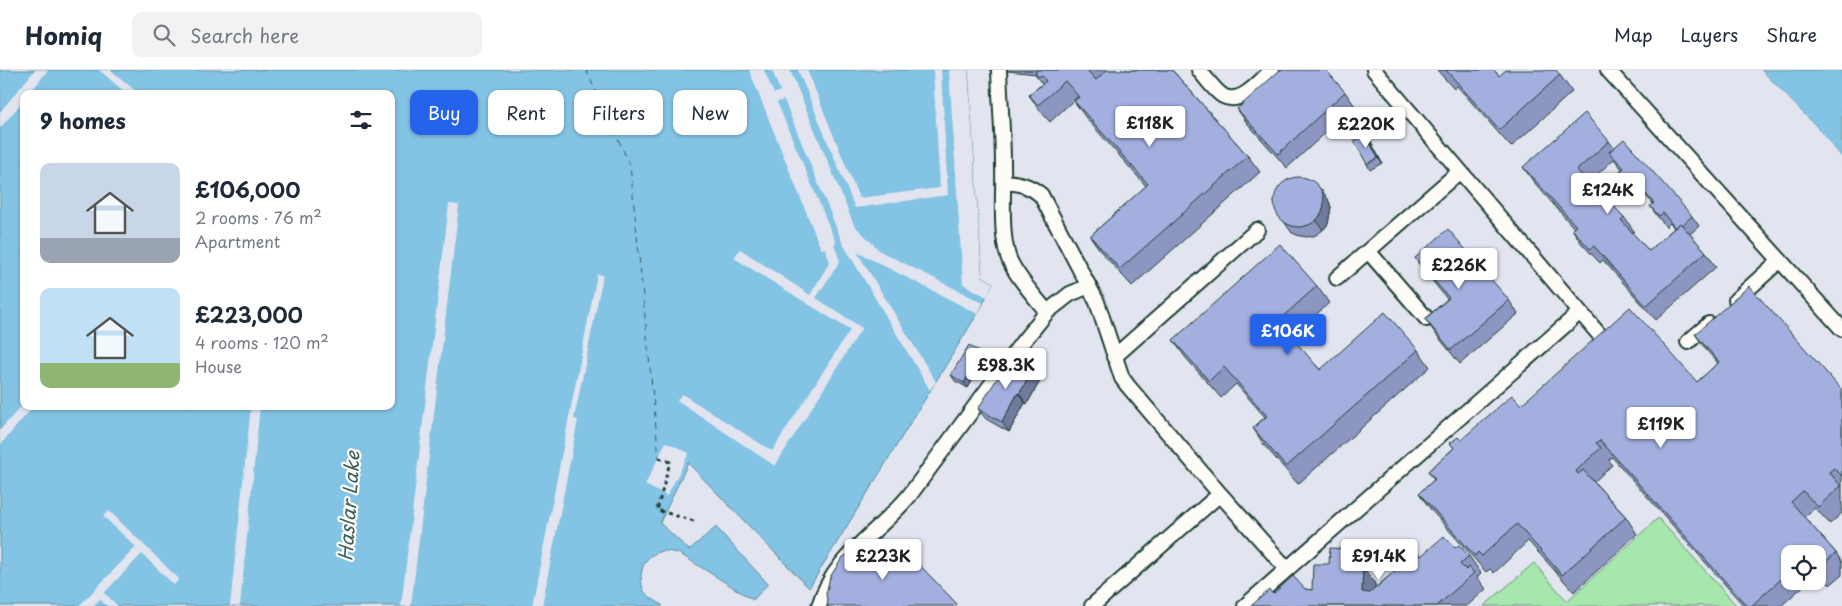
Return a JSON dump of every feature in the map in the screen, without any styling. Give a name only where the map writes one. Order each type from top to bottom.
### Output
[{"type":"lane","points":[[999,70],[1005,243],[1008,258],[1015,270],[1047,312]]},
{"type":"lane","points":[[1199,70],[1223,96],[1234,98],[1247,93],[1272,70]]},
{"type":"lane","points":[[1374,70],[1603,339]]},
{"type":"lane","points":[[1608,70],[1842,329]]},
{"type":"lane","points":[[1337,278],[1460,171]]},
{"type":"lane","points":[[1004,182],[1020,183],[1031,187],[1041,195],[1089,286],[1103,317],[1118,368],[1128,386],[1287,569]]},
{"type":"lane","points":[[1114,357],[1257,230]]},
{"type":"lane","points":[[1368,251],[1428,319]]},
{"type":"lane","points":[[1688,342],[1780,260]]},
{"type":"lane","points":[[820,606],[825,591],[838,569],[853,550],[898,509],[909,496],[1021,344],[1047,312],[1070,294],[1089,286]]},
{"type":"lane","points":[[1246,606],[1580,312]]},
{"type":"lane","points":[[1092,606],[1220,494]]},
{"type":"path","points":[[659,458],[670,462],[657,510],[697,522]]},
{"type":"green space","points":[[1658,518],[1737,606],[1484,606],[1534,563],[1567,601]]},
{"type":"water","name":"Haslar Lake","points":[[0,70],[968,70],[982,276],[993,283],[981,308],[809,588],[688,463],[660,523],[689,550],[716,527],[768,584],[753,600],[680,554],[665,551],[651,556],[642,569],[642,586],[650,597],[663,606],[0,606]]},
{"type":"water","points":[[1761,70],[1842,70],[1842,158],[1822,133]]},
{"type":"pier","points":[[35,70],[48,70],[32,90],[20,90],[20,105],[0,128],[0,112]]},
{"type":"pier","points":[[99,70],[111,70],[134,90],[122,90]]},
{"type":"pier","points":[[749,70],[764,70],[774,94],[780,91],[772,70],[790,70],[854,225],[880,251],[983,303],[978,314],[857,252],[936,382],[930,390],[843,244],[784,100],[777,102],[836,243],[834,244],[840,261],[816,298],[862,328],[775,466],[677,400],[682,394],[772,451],[850,330],[734,258],[740,249],[810,295],[830,262],[825,248],[821,249]]},
{"type":"pier","points":[[798,70],[807,70],[859,198],[940,188],[933,70],[941,70],[948,195],[855,208]]},
{"type":"pier","points":[[949,70],[968,70],[982,276],[993,283],[987,297],[963,284]]},
{"type":"pier","points":[[1758,70],[1761,70],[1822,133],[1842,158],[1842,161]]},
{"type":"pier","points":[[449,204],[459,205],[411,606],[401,606]]},
{"type":"pier","points":[[597,274],[603,275],[574,419],[578,420],[542,606],[532,606]]},
{"type":"pier","points":[[20,408],[20,410],[31,410],[0,445],[0,430]]},
{"type":"pier","points":[[251,410],[260,410],[240,606],[230,606]]},
{"type":"pier","points":[[666,442],[689,453],[667,496],[645,485]]},
{"type":"pier","points":[[109,511],[179,579],[174,585],[142,554],[104,593],[118,606],[107,606],[100,599],[93,606],[79,606],[136,547],[103,516]]},
{"type":"building","points":[[1036,70],[1087,70],[1096,80],[1107,70],[1172,70],[1248,156],[1120,269],[1090,236],[1148,184],[1074,101],[1079,97],[1065,81],[1038,105],[1029,95],[1046,81],[1042,76],[1036,76]]},
{"type":"building","points":[[1280,70],[1326,70],[1345,92],[1278,154],[1237,109]]},
{"type":"building","points":[[1446,70],[1494,70],[1499,76],[1506,70],[1556,70],[1560,75],[1499,130]]},
{"type":"building","points":[[1585,113],[1609,141],[1577,170],[1605,201],[1607,199],[1624,217],[1621,220],[1649,251],[1680,223],[1706,252],[1646,306],[1594,246],[1590,249],[1572,229],[1576,226],[1523,167]]},
{"type":"building","points":[[1366,135],[1378,158],[1367,164],[1354,141]]},
{"type":"building","points":[[1624,139],[1692,216],[1682,225],[1680,223],[1675,228],[1663,213],[1659,216],[1650,206],[1654,203],[1632,179],[1629,182],[1619,172],[1624,168],[1609,152]]},
{"type":"building","points":[[1299,177],[1313,181],[1320,188],[1324,202],[1320,216],[1313,223],[1299,227],[1285,223],[1278,216],[1274,202],[1278,188],[1285,181]]},
{"type":"building","points":[[1448,229],[1509,300],[1451,350],[1425,319],[1449,298],[1415,258]]},
{"type":"building","points":[[1280,244],[1317,286],[1278,321],[1320,370],[1385,312],[1418,350],[1286,467],[1253,428],[1267,416],[1224,367],[1209,381],[1173,340]]},
{"type":"building","points":[[1749,286],[1842,390],[1842,476],[1834,468],[1829,472],[1841,486],[1818,507],[1803,491],[1791,502],[1836,553],[1826,561],[1826,545],[1781,545],[1781,579],[1751,606],[1747,606],[1600,440],[1596,443],[1601,448],[1576,471],[1578,474],[1583,470],[1626,517],[1562,575],[1517,524],[1482,556],[1478,552],[1475,556],[1419,493],[1435,479],[1428,471],[1454,448],[1450,443],[1458,437],[1461,440],[1512,395],[1521,405],[1630,307],[1697,382],[1719,362],[1695,334]]},
{"type":"building","points":[[969,345],[981,353],[964,383],[951,375]]},
{"type":"building","points":[[1010,358],[1033,371],[1002,422],[978,409]]},
{"type":"building","points":[[1444,536],[1455,548],[1459,545],[1469,556],[1460,564],[1466,570],[1469,567],[1474,573],[1437,606],[1251,606],[1269,590],[1273,594],[1293,576],[1305,589],[1312,590],[1313,564],[1329,564],[1330,548],[1349,549],[1348,566],[1363,567],[1362,592],[1370,593],[1405,562],[1398,554],[1410,544],[1421,556]]},
{"type":"building","points":[[880,543],[895,547],[910,555],[957,604],[954,606],[828,606],[826,594],[830,577],[843,557],[861,547]]},
{"type":"ferry route","points":[[586,70],[630,165],[659,458]]}]
